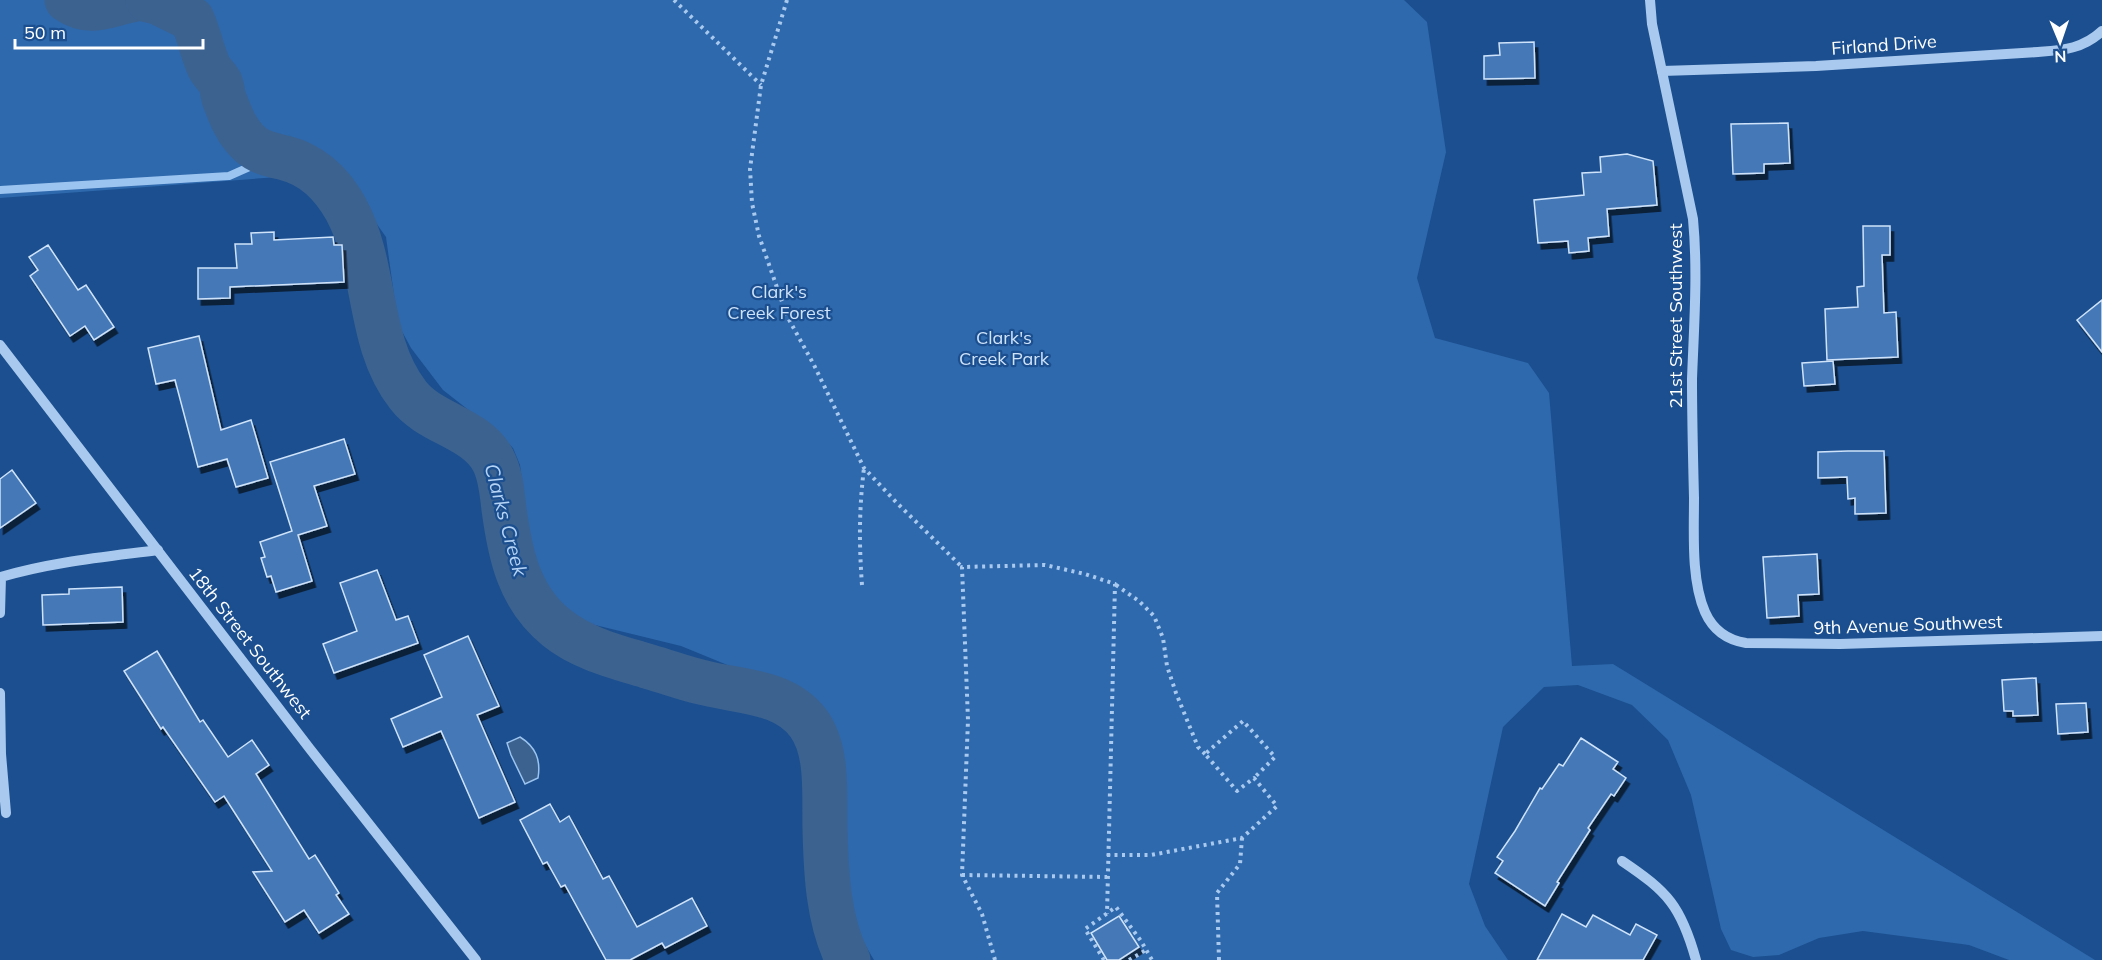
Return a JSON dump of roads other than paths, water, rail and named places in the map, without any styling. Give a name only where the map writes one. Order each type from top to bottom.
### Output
[{"type":"street","name":"21st Street Southwest","points":[[1650,0],[1652,24],[1693,219],[1696,268],[1692,380],[1696,565],[1701,602],[1710,622],[1718,631]]},
{"type":"street","name":"Firland Drive","points":[[1662,71],[1816,66],[2074,49],[2093,40],[2102,31]]},
{"type":"street","name":"18th Street Southwest","points":[[0,345],[476,960]]},
{"type":"street","points":[[0,613],[1,577],[28,569],[88,558],[158,550]]},
{"type":"street","name":"9th Avenue Southwest","points":[[1718,631],[1734,641],[1777,644],[2102,636]]},
{"type":"street","points":[[0,693],[1,754],[6,813]]},
{"type":"street","points":[[1622,861],[1651,880],[1670,898],[1688,932],[1696,960]]},
{"type":"waterway","name":"Clarks Creek","points":[[67,0],[75,5],[91,8],[132,0]]},
{"type":"waterway","name":"Clarks Creek","points":[[148,0],[192,19],[209,67],[220,82],[232,118],[245,139],[262,152],[304,165],[321,177],[341,200],[356,232],[378,328],[395,374],[417,405],[475,440],[493,460],[502,490],[513,559],[525,589],[544,616],[567,635],[589,647],[691,680],[762,694],[788,705],[809,724],[823,761],[829,896],[836,929],[848,960]]},
{"type":"waterway","points":[[0,190],[229,176],[274,156]]},
{"type":"park label","name":"Clark's Creek Forest","points":[[779,302]]},
{"type":"park label","name":"Clark's Creek Park","points":[[1004,348]]}]
